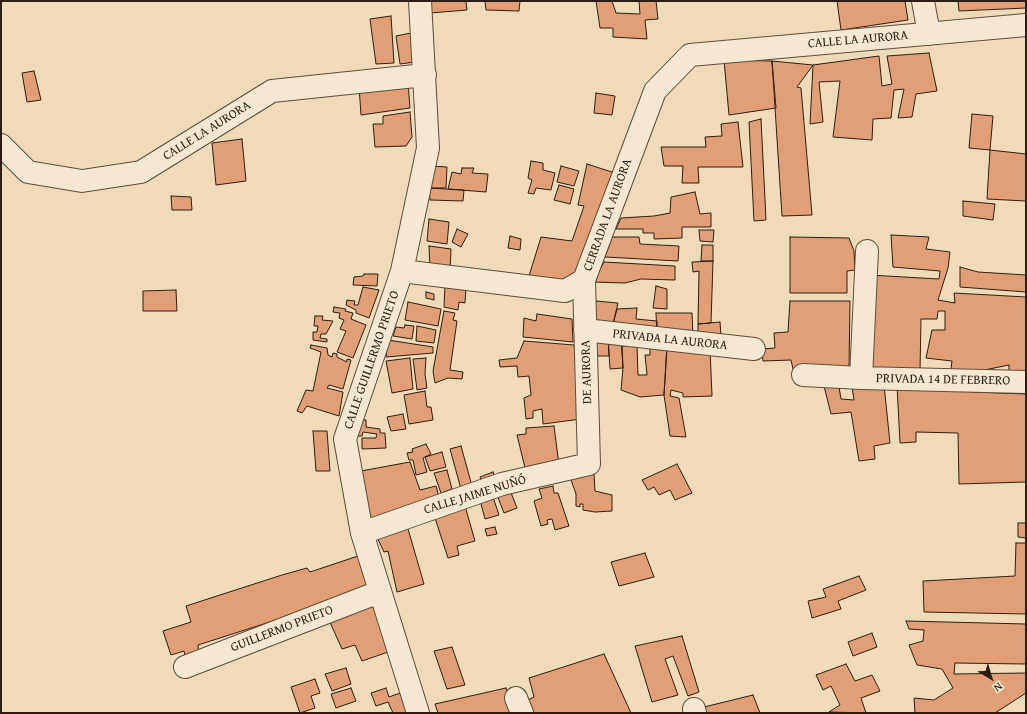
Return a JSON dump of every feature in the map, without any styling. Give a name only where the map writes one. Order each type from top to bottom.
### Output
[{"type":"street","name":"CALLE GUILLERMO PRIETO","points":[[418,713],[379,592],[362,533],[345,440],[402,271],[428,148],[420,1]]},
{"type":"street","points":[[923,1],[929,34]]},
{"type":"street","name":"CALLE LA AURORA","points":[[690,55],[1026,25]]},
{"type":"street","name":"CERRADA LA AURORA","points":[[402,271],[565,291],[584,280],[655,91],[690,55]]},
{"type":"street","name":"CALLE LA AURORA","points":[[1,145],[28,172],[82,181],[141,172],[272,91],[425,75]]},
{"type":"street","name":"PRIVADA 14 DE FEBRERO","points":[[861,378],[867,251]]},
{"type":"street","name":"DE AURORA","points":[[584,280],[590,464]]},
{"type":"street","name":"PRIVADA LA AURORA","points":[[585,330],[754,349]]},
{"type":"street","name":"PRIVADA 14 DE FEBRERO","points":[[803,375],[1026,382]]},
{"type":"street","name":"CALLE JAIME NUÑÓ","points":[[362,533],[502,484],[590,464]]},
{"type":"street","name":"GUILLERMO PRIETO","points":[[185,666],[379,592]]},
{"type":"building","points":[[428,1],[466,1],[467,10],[430,13]]},
{"type":"building","points":[[485,1],[520,1],[519,11],[486,10]]},
{"type":"building","points":[[596,1],[612,1],[616,13],[640,14],[639,1],[656,1],[658,19],[645,20],[647,39],[613,37],[613,28],[600,28]]},
{"type":"building","points":[[837,1],[905,1],[908,20],[841,30]]},
{"type":"building","points":[[958,1],[1026,1],[1026,8],[959,11]]},
{"type":"building","points":[[391,16],[394,63],[376,64],[370,19]]},
{"type":"building","points":[[411,33],[415,62],[400,64],[396,36]]},
{"type":"building","points":[[929,53],[937,91],[916,94],[912,117],[898,118],[904,89],[894,90],[891,118],[873,119],[872,140],[833,137],[840,81],[819,82],[823,122],[810,124],[813,65],[879,56],[882,86],[892,84],[887,56]]},
{"type":"building","points":[[724,60],[772,61],[776,108],[729,115]]},
{"type":"building","points":[[772,61],[813,65],[797,87],[801,88],[812,215],[782,216]]},
{"type":"building","points":[[34,71],[41,100],[27,102],[22,73]]},
{"type":"building","points":[[408,82],[410,108],[361,115],[359,86]]},
{"type":"building","points":[[596,93],[615,96],[612,115],[594,113]]},
{"type":"building","points":[[410,112],[412,137],[406,146],[375,147],[373,124],[383,124],[383,116]]},
{"type":"building","points":[[972,114],[993,116],[990,150],[969,148]]},
{"type":"building","points":[[761,119],[766,220],[754,221],[749,122]]},
{"type":"building","points":[[738,122],[743,167],[698,167],[699,183],[682,183],[683,166],[664,166],[661,147],[706,147],[705,137],[722,136],[721,124]]},
{"type":"building","points":[[242,139],[246,181],[216,185],[212,143]]},
{"type":"building","points":[[990,150],[1026,154],[1026,201],[987,199]]},
{"type":"building","points":[[531,161],[543,163],[543,170],[555,173],[551,190],[536,188],[534,194],[528,193],[532,180],[528,178]]},
{"type":"building","points":[[587,164],[615,173],[580,271],[563,281],[529,276],[541,237],[572,241],[584,206],[578,205]]},
{"type":"building","points":[[430,166],[447,167],[446,188],[429,188]]},
{"type":"building","points":[[561,166],[579,171],[574,186],[557,182]]},
{"type":"building","points":[[462,168],[474,168],[472,173],[488,174],[486,192],[448,189],[452,172],[461,174]]},
{"type":"building","points":[[559,185],[574,189],[570,204],[554,200]]},
{"type":"building","points":[[429,188],[464,190],[463,201],[430,200]]},
{"type":"building","points":[[695,192],[700,214],[711,213],[711,227],[682,227],[682,238],[654,239],[654,233],[643,233],[643,229],[616,229],[621,218],[654,216],[670,213],[671,197]]},
{"type":"building","points":[[171,196],[191,197],[192,210],[172,210]]},
{"type":"building","points":[[963,201],[995,204],[993,220],[963,216]]},
{"type":"building","points":[[429,219],[449,222],[447,244],[427,241]]},
{"type":"building","points":[[457,229],[468,234],[461,247],[452,242]]},
{"type":"building","points":[[699,230],[714,230],[713,242],[700,241]]},
{"type":"building","points":[[891,235],[929,237],[926,249],[950,252],[948,268],[938,300],[955,303],[954,293],[1026,297],[1026,377],[1009,377],[1009,365],[950,377],[952,361],[926,358],[932,330],[945,330],[945,311],[938,311],[937,319],[921,319],[920,372],[868,370],[869,275],[939,279],[940,271],[893,267]]},
{"type":"building","points":[[510,236],[521,239],[520,250],[508,248]]},
{"type":"building","points":[[612,237],[639,237],[640,244],[679,246],[678,261],[605,257]]},
{"type":"building","points":[[790,237],[849,238],[854,251],[855,270],[847,271],[847,293],[790,293]]},
{"type":"building","points":[[702,245],[713,245],[713,261],[701,261]]},
{"type":"building","points":[[429,246],[451,249],[450,271],[430,268]]},
{"type":"building","points":[[713,261],[711,323],[698,324],[699,271],[693,272],[692,262]]},
{"type":"building","points":[[604,262],[675,266],[675,280],[641,279],[625,283],[593,282]]},
{"type":"building","points":[[960,267],[978,272],[1026,275],[1026,292],[960,287]]},
{"type":"building","points":[[364,274],[378,274],[377,286],[353,285],[354,277],[363,276]]},
{"type":"building","points":[[445,285],[466,288],[465,303],[459,302],[458,310],[444,307]]},
{"type":"building","points":[[656,286],[667,289],[667,309],[653,308]]},
{"type":"building","points":[[363,287],[379,290],[369,318],[356,313],[356,310],[346,305],[347,300],[355,301],[354,305],[358,305]]},
{"type":"building","points":[[176,290],[177,311],[143,311],[143,291]]},
{"type":"building","points":[[426,292],[434,294],[434,300],[426,298]]},
{"type":"building","points":[[596,301],[618,303],[612,328],[592,326]]},
{"type":"building","points":[[790,301],[850,301],[849,369],[793,369],[791,360],[763,361],[762,349],[775,348],[774,333],[788,332]]},
{"type":"building","points":[[408,302],[441,309],[438,326],[405,320]]},
{"type":"building","points":[[334,307],[346,309],[345,311],[353,313],[351,319],[366,325],[353,358],[337,352],[346,331],[340,329],[344,320],[339,318],[340,313],[333,312]]},
{"type":"building","points":[[637,308],[636,319],[657,321],[657,335],[612,328],[617,309]]},
{"type":"building","points":[[444,311],[455,313],[453,320],[457,321],[450,370],[463,372],[462,379],[448,378],[435,383],[433,371]]},
{"type":"building","points":[[656,313],[692,313],[693,338],[657,335]]},
{"type":"building","points":[[537,314],[572,319],[573,342],[523,337],[524,318],[536,321]]},
{"type":"building","points":[[315,316],[323,316],[322,320],[333,321],[326,334],[321,334],[320,338],[327,339],[327,342],[313,340],[313,332],[317,332],[318,326],[314,326]]},
{"type":"building","points":[[720,322],[721,336],[698,337],[698,324]]},
{"type":"building","points":[[405,325],[414,326],[412,339],[393,336],[396,327],[404,328]]},
{"type":"building","points":[[417,326],[436,330],[434,343],[416,341]]},
{"type":"building","points":[[594,336],[608,337],[609,356],[594,356]]},
{"type":"building","points":[[608,337],[621,337],[623,368],[610,369]]},
{"type":"building","points":[[388,340],[433,347],[433,353],[386,357]]},
{"type":"building","points":[[524,341],[574,345],[581,419],[543,424],[542,409],[533,411],[533,418],[526,419],[524,398],[531,395],[529,376],[518,377],[517,366],[500,367],[499,360],[517,358]]},
{"type":"building","points":[[311,345],[327,348],[328,355],[332,357],[333,353],[337,354],[337,357],[347,362],[347,359],[351,360],[343,389],[329,385],[327,388],[343,392],[339,416],[307,406],[302,413],[297,411],[306,390],[313,391],[321,352],[310,348]]},
{"type":"building","points":[[637,345],[638,375],[647,375],[645,355],[650,355],[650,346],[667,346],[664,395],[640,397],[621,390],[623,368],[622,346]]},
{"type":"building","points":[[667,346],[710,349],[712,396],[683,397],[683,393],[671,390],[670,396],[679,398],[686,437],[670,436],[664,395]]},
{"type":"building","points":[[410,358],[413,389],[392,393],[386,361]]},
{"type":"building","points":[[426,358],[425,374],[427,388],[417,390],[413,359]]},
{"type":"building","points":[[884,385],[890,443],[874,446],[875,459],[859,461],[851,412],[831,414],[824,386],[839,387],[841,399],[854,400],[852,387]]},
{"type":"building","points":[[897,385],[974,392],[1026,394],[1026,482],[959,484],[958,433],[916,432],[916,442],[900,443]]},
{"type":"building","points":[[425,391],[427,407],[431,407],[433,420],[409,424],[404,395]]},
{"type":"building","points":[[403,414],[406,429],[391,431],[387,417]]},
{"type":"building","points":[[359,419],[366,420],[366,427],[380,429],[380,433],[385,433],[386,448],[362,449],[362,438],[376,438],[377,434],[363,432],[362,436],[357,436]]},
{"type":"building","points":[[554,426],[559,465],[526,472],[517,435],[526,434],[526,428]]},
{"type":"building","points":[[313,431],[327,431],[330,471],[316,471]]},
{"type":"building","points":[[426,444],[431,454],[423,458],[427,472],[416,475],[413,460],[409,460],[407,453],[413,452],[412,449]]},
{"type":"building","points":[[461,446],[472,486],[461,489],[450,449]]},
{"type":"building","points":[[442,452],[446,467],[430,471],[425,457]]},
{"type":"building","points":[[410,462],[420,490],[436,486],[440,501],[369,522],[361,471]]},
{"type":"building","points":[[677,464],[692,493],[675,500],[670,490],[659,495],[654,487],[648,490],[642,480]]},
{"type":"building","points":[[447,470],[452,489],[441,493],[434,473]]},
{"type":"building","points":[[493,472],[496,482],[484,487],[480,477]]},
{"type":"building","points":[[594,474],[595,491],[612,495],[612,511],[595,512],[583,510],[583,504],[580,504],[580,507],[576,506],[576,494],[570,477]]},
{"type":"building","points":[[553,486],[554,493],[558,493],[569,526],[555,530],[552,519],[547,520],[548,524],[541,526],[534,501],[542,498],[539,489]]},
{"type":"building","points":[[510,490],[517,508],[504,513],[497,495]]},
{"type":"building","points":[[493,497],[499,515],[485,519],[480,500]]},
{"type":"building","points":[[465,506],[475,541],[457,546],[459,555],[448,558],[434,515]]},
{"type":"building","points":[[406,522],[424,584],[397,592],[388,551],[384,552],[374,531]]},
{"type":"building","points":[[1018,523],[1026,523],[1026,538],[1018,537]]},
{"type":"building","points":[[495,527],[497,534],[487,536],[485,529]]},
{"type":"building","points":[[1016,543],[1026,543],[1026,614],[924,612],[923,581],[1015,576]]},
{"type":"building","points":[[645,553],[654,577],[619,586],[611,562]]},
{"type":"building","points":[[361,555],[373,589],[198,645],[199,655],[186,659],[184,651],[171,655],[163,631],[191,622],[186,606],[282,575],[307,568],[310,572]]},
{"type":"building","points":[[859,576],[866,590],[838,601],[841,609],[812,618],[808,601],[826,597],[823,589]]},
{"type":"building","points":[[372,602],[394,650],[362,661],[355,645],[342,649],[329,620]]},
{"type":"building","points":[[906,621],[1026,624],[1026,664],[955,663],[954,674],[1026,673],[1026,693],[995,713],[915,713],[914,698],[934,700],[953,688],[942,669],[917,665],[909,645],[923,641],[924,630],[909,629]]},
{"type":"building","points":[[872,633],[877,647],[853,656],[848,642]]},
{"type":"building","points":[[682,636],[699,692],[688,696],[673,656],[665,659],[678,695],[652,702],[635,646]]},
{"type":"building","points":[[452,647],[465,685],[447,689],[434,651]]},
{"type":"building","points":[[604,654],[631,713],[528,713],[524,702],[534,697],[529,678]]},
{"type":"building","points":[[846,664],[855,681],[872,675],[880,691],[861,698],[866,713],[829,712],[840,705],[831,686],[823,690],[816,675]]},
{"type":"building","points":[[346,668],[351,684],[332,691],[325,674]]},
{"type":"building","points":[[315,679],[320,693],[311,696],[315,708],[300,713],[291,687]]},
{"type":"building","points":[[351,688],[356,701],[336,708],[331,694]]},
{"type":"building","points":[[386,688],[389,697],[400,693],[408,713],[393,713],[388,702],[376,706],[371,693]]},
{"type":"building","points":[[506,688],[516,713],[438,713],[435,704]]},
{"type":"building","points":[[753,695],[760,713],[706,713],[704,707]]}]
